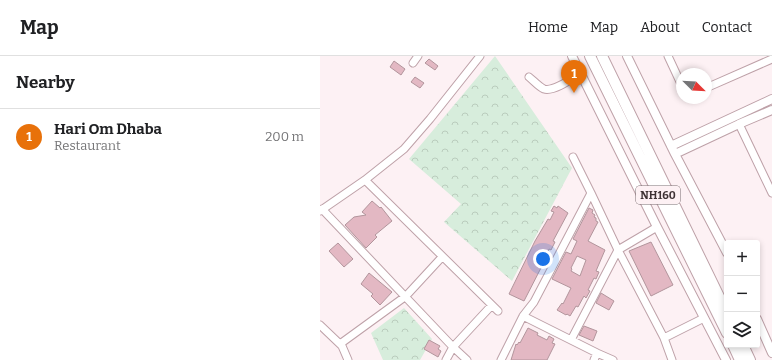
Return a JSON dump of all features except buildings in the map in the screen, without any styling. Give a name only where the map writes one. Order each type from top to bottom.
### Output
[{"type":"highway","name":"NH160","points":[[590,56],[724,328]]},
{"type":"highway","name":"NH160","points":[[602,56],[727,312]]},
{"type":"highway","points":[[736,348],[746,360]]},
{"type":"highway","points":[[744,348],[746,360]]},
{"type":"main road","points":[[572,56],[657,227],[726,360]]},
{"type":"main road","points":[[630,57],[671,146],[724,247]]},
{"type":"main road","points":[[671,146],[772,99]]},
{"type":"main road","points":[[675,154],[772,110]]},
{"type":"main road","points":[[760,326],[772,353]]},
{"type":"street","points":[[413,63],[418,56]]},
{"type":"street","points":[[467,360],[321,210],[365,180],[404,149],[480,56]]},
{"type":"street","points":[[668,56],[676,73]]},
{"type":"street","points":[[712,85],[772,59]]},
{"type":"street","points":[[529,77],[544,89],[549,90],[581,73]]},
{"type":"street","points":[[739,124],[769,178],[772,193]]},
{"type":"street","points":[[573,157],[618,250],[664,338],[672,360]]},
{"type":"street","points":[[365,180],[442,257],[492,304],[498,312]]},
{"type":"street","points":[[501,360],[523,316],[534,302],[544,284],[591,193]]},
{"type":"street","points":[[571,340],[618,250],[657,227]]},
{"type":"street","points":[[340,344],[406,296],[442,257]]},
{"type":"street","points":[[446,360],[453,347],[492,304]]},
{"type":"street","points":[[523,316],[613,360]]},
{"type":"street","points":[[664,338],[704,318]]},
{"type":"street","points":[[320,325],[340,344],[348,360]]},
{"type":"street","points":[[594,360],[597,352]]},
{"type":"green space","points":[[495,56],[572,168],[512,281],[444,222],[461,204],[409,159]]},
{"type":"green space","points":[[404,308],[432,339],[420,360],[383,360],[371,333]]},
{"type":"place","name":"Hari Om Dhaba","points":[[574,93]]}]
